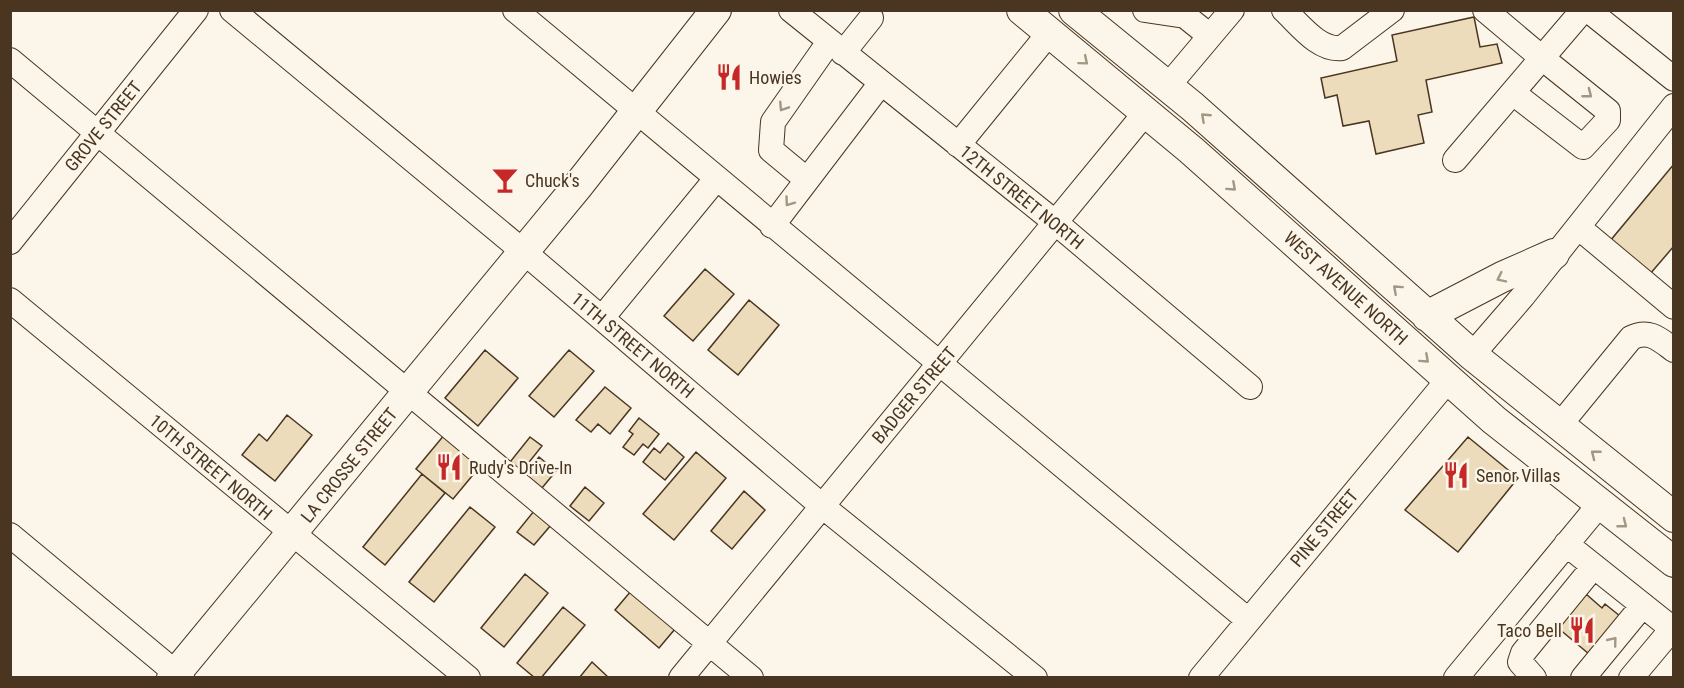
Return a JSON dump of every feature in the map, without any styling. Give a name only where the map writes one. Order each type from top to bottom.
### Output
[{"type":"main road","name":"LA CROSSE STREET","points":[[177,676],[638,113],[716,10]]},
{"type":"main road","name":"WEST AVENUE NORTH","points":[[1022,10],[1146,112],[1448,380],[1599,505],[1674,562]]},
{"type":"main road","name":"WEST AVENUE NORTH","points":[[1076,11],[1168,86],[1472,355],[1674,517]]},
{"type":"main road","points":[[1427,316],[1554,254]]},
{"type":"street","name":"GROVE STREET","points":[[10,242],[196,10]]},
{"type":"street","name":"11TH STREET NORTH","points":[[232,10],[524,252],[822,506],[1035,678]]},
{"type":"street","points":[[515,10],[1248,620]]},
{"type":"street","name":"12TH STREET NORTH","points":[[791,10],[1056,223],[1250,387]]},
{"type":"street","points":[[1145,10],[1187,13],[1210,36]]},
{"type":"street","points":[[1168,86],[1232,10]]},
{"type":"street","points":[[1284,10],[1322,45],[1333,50],[1348,44],[1392,10]]},
{"type":"street","points":[[1485,10],[1608,111],[1608,120],[1583,147],[1514,93]]},
{"type":"street","points":[[1455,160],[1583,10]]},
{"type":"street","points":[[1588,10],[1674,79]]},
{"type":"street","points":[[806,178],[771,150],[773,122],[836,47],[870,13]]},
{"type":"street","points":[[958,145],[1050,32]]},
{"type":"street","points":[[10,60],[751,678]]},
{"type":"street","points":[[772,226],[806,178],[881,83]]},
{"type":"street","points":[[1472,355],[1523,296],[1554,254],[1674,106]]},
{"type":"street","name":"BADGER STREET","points":[[681,678],[1146,112]]},
{"type":"street","points":[[602,318],[716,179]]},
{"type":"street","points":[[1578,227],[1673,306],[1650,333]]},
{"type":"street","name":"10TH STREET NORTH","points":[[10,300],[468,678]]},
{"type":"street","points":[[1559,426],[1631,338],[1650,333],[1674,350]]},
{"type":"street","name":"PINE STREET","points":[[1201,678],[1448,380]]},
{"type":"street","points":[[1456,678],[1599,505]]},
{"type":"street","points":[[10,535],[177,676]]},
{"type":"street","points":[[1566,544],[1673,629],[1631,678]]},
{"type":"street","points":[[1534,678],[1521,662],[1523,653],[1594,566]]},
{"type":"street","points":[[1583,678],[1643,605]]},
{"type":"building","points":[[1474,17],[1480,47],[1497,44],[1502,63],[1426,80],[1432,112],[1418,115],[1424,143],[1376,154],[1369,121],[1343,126],[1337,95],[1325,98],[1321,78],[1397,61],[1392,35]]},
{"type":"building","points":[[1674,164],[1674,246],[1650,274],[1610,241]]},
{"type":"building","points":[[705,269],[734,294],[693,341],[664,316]]},
{"type":"building","points":[[749,300],[779,325],[738,375],[708,350]]},
{"type":"building","points":[[485,350],[518,378],[478,426],[445,398]]},
{"type":"building","points":[[569,350],[594,371],[554,417],[529,396]]},
{"type":"building","points":[[605,387],[631,408],[610,434],[598,424],[591,432],[576,420]]},
{"type":"building","points":[[287,415],[312,435],[275,481],[242,455],[259,434],[267,441]]},
{"type":"building","points":[[639,418],[659,434],[648,448],[643,444],[634,455],[623,447],[633,434],[629,431]]},
{"type":"building","name":"Rudy's Drive-In","points":[[445,434],[482,464],[453,499],[416,469]]},
{"type":"building","points":[[530,437],[542,446],[522,471],[510,462]]},
{"type":"building","points":[[1468,437],[1518,478],[1458,552],[1405,510]]},
{"type":"building","points":[[668,443],[684,457],[665,480],[643,462],[654,448],[660,453]]},
{"type":"building","points":[[696,452],[726,478],[674,540],[643,514]]},
{"type":"building","points":[[539,457],[556,471],[542,488],[525,474]]},
{"type":"building","points":[[422,474],[445,493],[385,565],[363,547]]},
{"type":"building","points":[[585,487],[604,503],[589,521],[570,506]]},
{"type":"building","points":[[744,491],[765,510],[732,549],[711,531]]},
{"type":"building","points":[[470,507],[495,527],[434,602],[409,582]]},
{"type":"building","points":[[534,511],[551,525],[534,545],[517,532]]},
{"type":"building","points":[[525,574],[548,593],[504,647],[481,628]]},
{"type":"building","points":[[631,591],[675,629],[659,648],[615,610]]},
{"type":"building","points":[[1586,594],[1602,608],[1605,604],[1620,616],[1589,654],[1558,628]]},
{"type":"building","points":[[563,607],[585,625],[541,678],[535,678],[517,663]]},
{"type":"building","points":[[592,662],[609,678],[579,678]]},
{"type":"place","name":"Howies","points":[[729,77]]},
{"type":"place","name":"Chuck's","points":[[505,180]]},
{"type":"place","name":"Rudy's Drive-In","points":[[449,467]]},
{"type":"place","name":"Senor Villas","points":[[1456,475]]},
{"type":"place","name":"Taco Bell","points":[[1582,630]]}]
